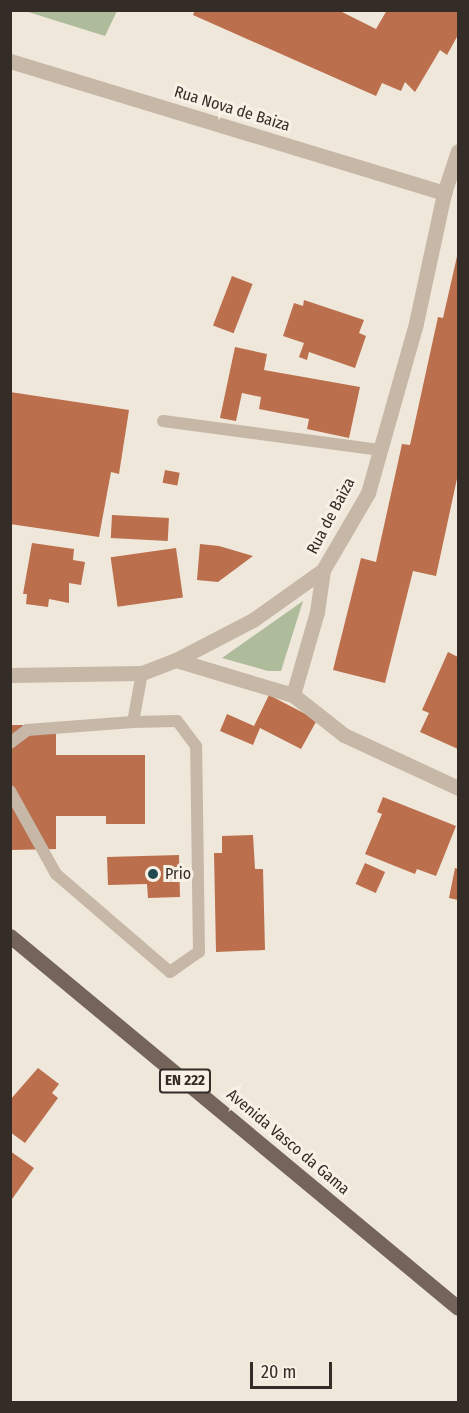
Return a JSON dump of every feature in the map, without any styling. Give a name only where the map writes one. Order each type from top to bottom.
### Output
[{"type":"main road","name":"Avenida Vasco da Gama","points":[[10,936],[459,1308]]},
{"type":"street","name":"Rua Nova de Baiza","points":[[10,61],[444,194]]},
{"type":"street","name":"Rua de Baiza","points":[[10,675],[142,673],[176,660],[253,620],[322,570],[368,493],[416,323],[444,194],[459,151]]},
{"type":"street","points":[[293,695],[317,612],[322,570]]},
{"type":"street","points":[[176,660],[293,695],[344,735],[459,788]]},
{"type":"lane","points":[[163,421],[380,450]]},
{"type":"lane","points":[[133,722],[142,673]]},
{"type":"lane","points":[[10,743],[27,730],[133,722],[177,722],[196,746],[199,952],[170,972],[56,874],[10,791]]},
{"type":"green space","points":[[25,11],[117,11],[105,36]]},
{"type":"green space","points":[[303,601],[281,671],[268,671],[222,658]]},
{"type":"building","points":[[195,10],[338,10],[376,29],[387,10],[458,10],[458,35],[447,55],[440,50],[415,92],[405,82],[401,91],[382,83],[376,96],[193,15]]},
{"type":"building","points":[[458,252],[458,474],[436,576],[413,571],[385,683],[333,670],[361,558],[376,562],[402,444],[410,445],[438,317],[443,318]]},
{"type":"building","points":[[232,276],[253,284],[234,333],[213,325]]},
{"type":"building","points":[[304,300],[364,320],[359,333],[366,336],[355,368],[309,352],[307,360],[299,357],[304,343],[283,336],[294,303],[303,306]]},
{"type":"building","points":[[235,347],[267,354],[264,370],[360,387],[349,438],[307,429],[309,419],[259,409],[261,397],[242,393],[236,421],[220,418]]},
{"type":"building","points":[[10,392],[129,410],[119,474],[111,472],[99,537],[10,524]]},
{"type":"building","points":[[165,470],[180,473],[177,486],[163,483]]},
{"type":"building","points":[[112,515],[169,518],[168,541],[111,538]]},
{"type":"building","points":[[32,543],[74,549],[73,560],[85,562],[81,585],[69,583],[69,603],[49,599],[48,607],[26,604],[27,594],[23,594]]},
{"type":"building","points":[[200,544],[219,546],[253,556],[218,582],[197,580]]},
{"type":"building","points":[[176,548],[183,598],[118,607],[111,557]]},
{"type":"building","points":[[448,652],[458,657],[458,749],[420,732],[429,713],[422,710]]},
{"type":"building","points":[[269,695],[317,720],[301,749],[260,728],[253,745],[220,731],[227,714],[254,726]]},
{"type":"building","points":[[10,725],[56,725],[56,755],[145,755],[145,824],[106,824],[106,816],[56,816],[56,849],[10,850]]},
{"type":"building","points":[[383,797],[456,826],[436,876],[417,869],[415,874],[365,854],[382,814],[377,812]]},
{"type":"building","points":[[253,835],[255,869],[263,869],[265,950],[216,952],[214,853],[222,853],[222,836]]},
{"type":"building","points":[[179,855],[180,897],[148,898],[147,884],[108,885],[107,857]]},
{"type":"building","points":[[365,863],[385,872],[376,893],[356,884]]},
{"type":"building","points":[[455,868],[458,869],[458,900],[449,898]]},
{"type":"building","points":[[38,1068],[59,1084],[52,1093],[58,1098],[25,1143],[10,1132],[10,1100]]},
{"type":"building","points":[[10,1151],[34,1168],[10,1202]]},
{"type":"place","name":"Prio","points":[[153,874]]}]
